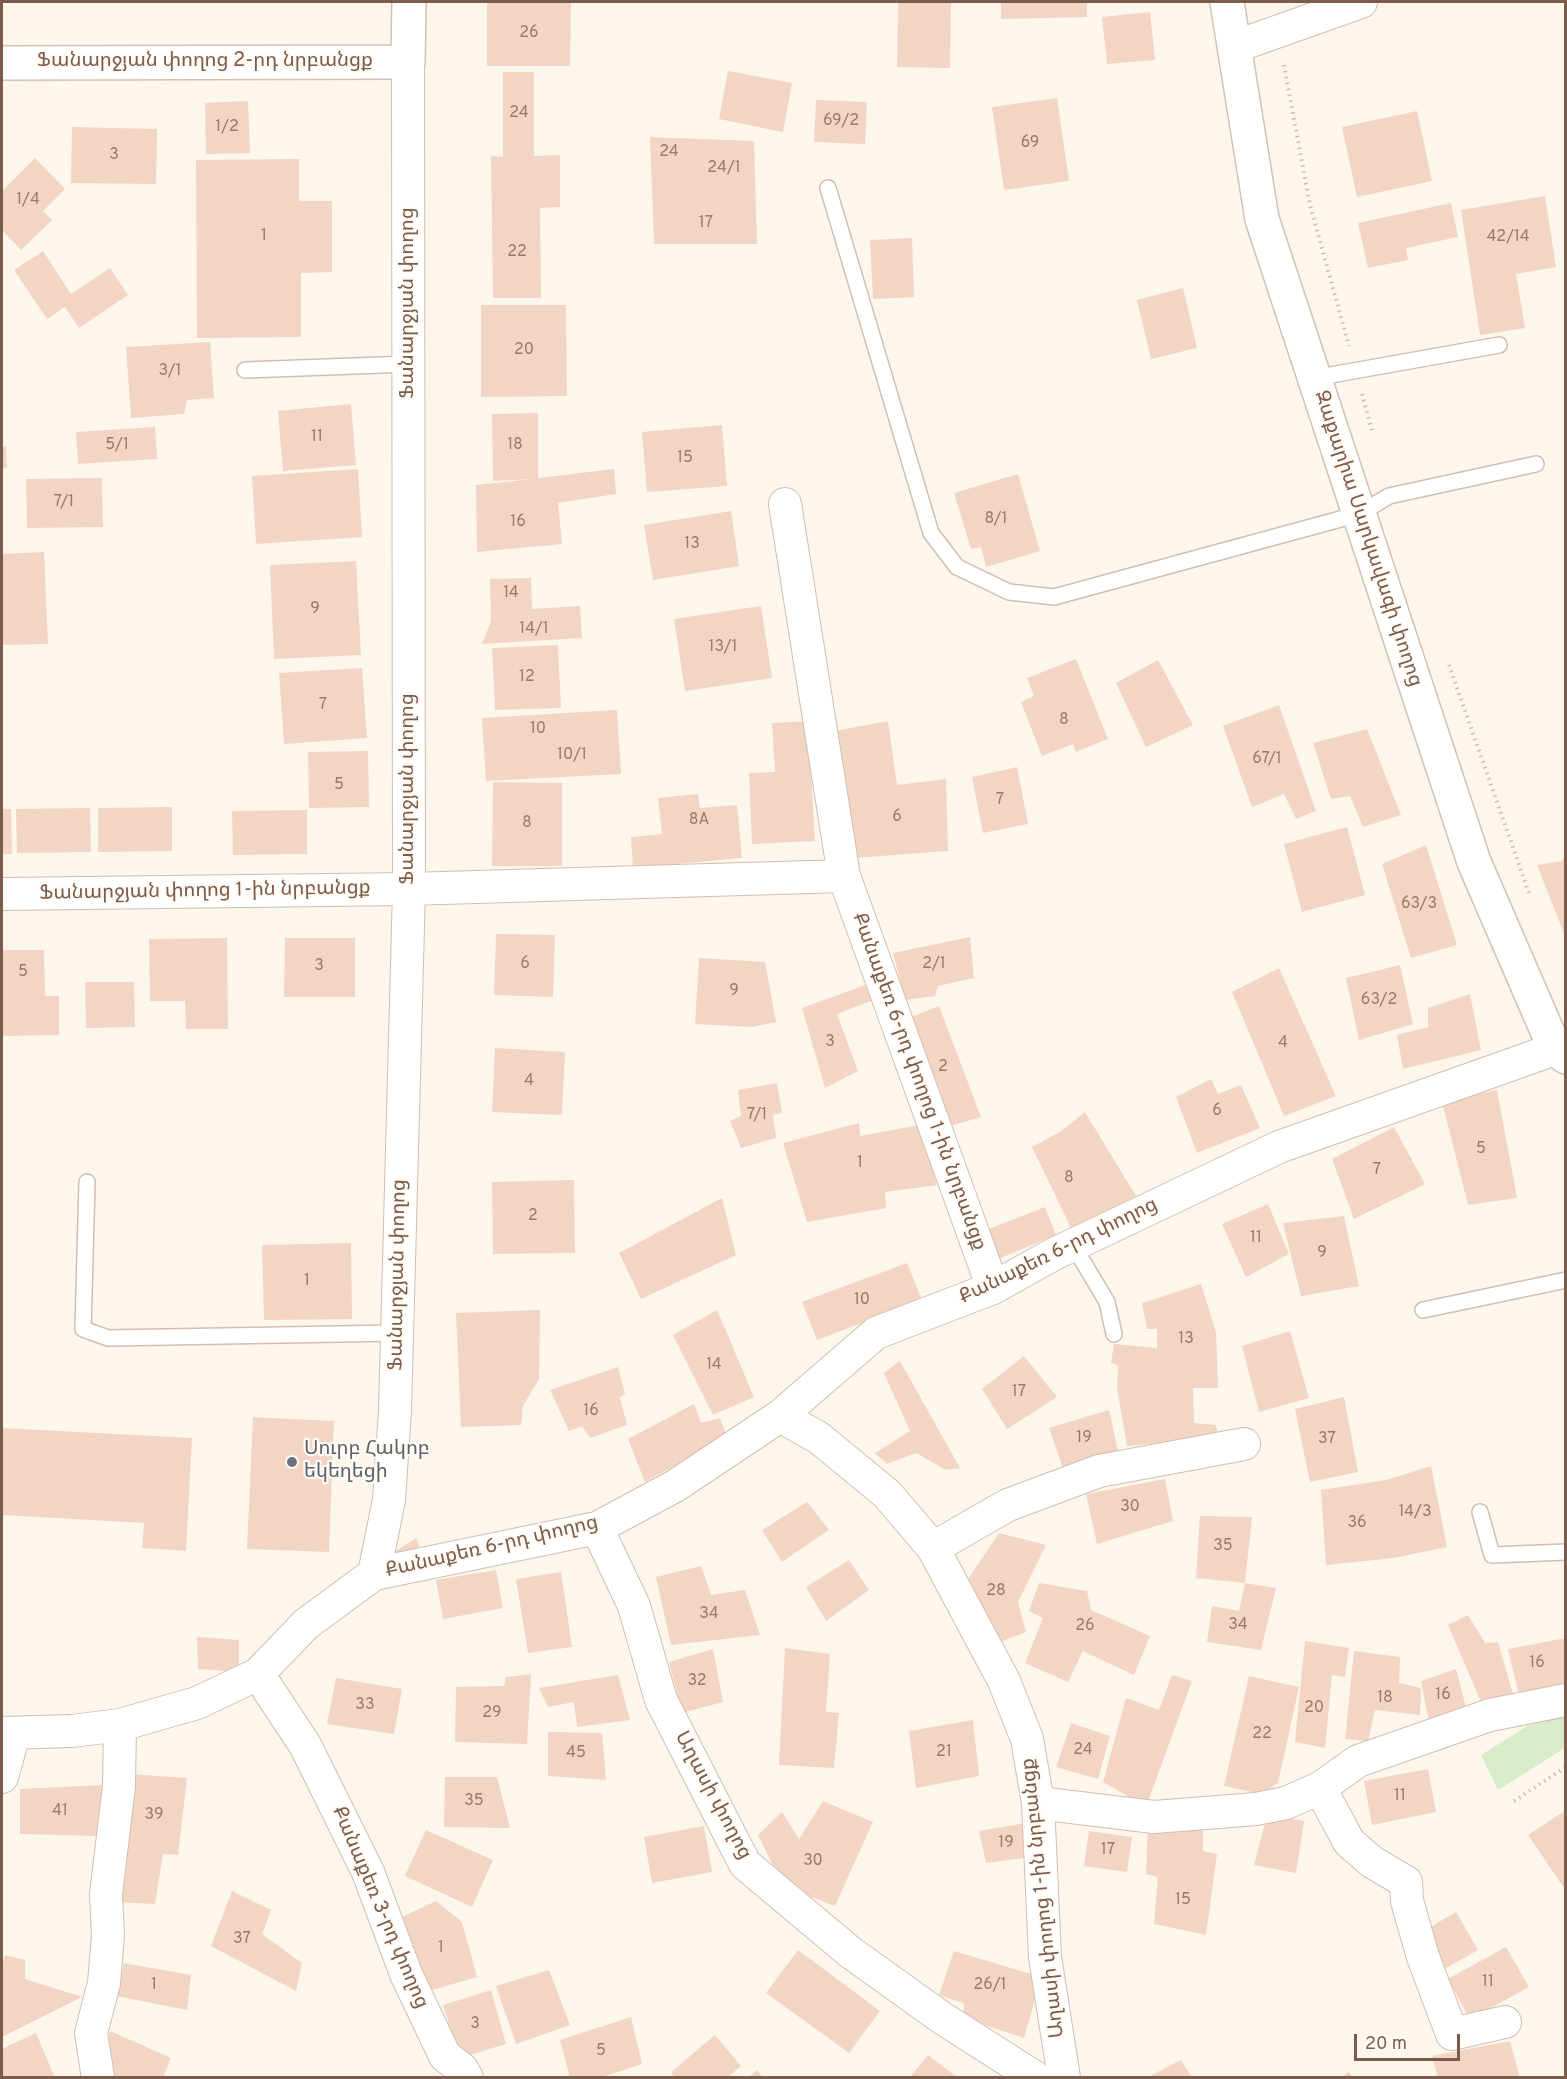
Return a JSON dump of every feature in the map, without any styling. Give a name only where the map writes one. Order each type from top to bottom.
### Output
[{"type":"main road","name":"Ֆանարջյան փողոց","points":[[408,62],[410,2]]},
{"type":"main road","name":"Զաքարիա Սարկավագի փողոց","points":[[1227,2],[1262,219],[1474,862],[1562,1051]]},
{"type":"main road","name":"Ֆանարջյան փողոց 2-րդ նրբանցք","points":[[2,63],[408,62]]},
{"type":"street","points":[[1234,47],[1361,2]]},
{"type":"street","name":"Ֆանարջյան փողոց","points":[[374,1574],[388,1500],[398,1333],[409,890],[408,62]]},
{"type":"street","name":"Քանաքեռ 6-րդ փողոց 1-ին նրբանցք","points":[[785,504],[844,876],[993,1288]]},
{"type":"street","points":[[409,890],[844,876]]},
{"type":"street","name":"Ֆանարջյան փողոց 1-ին նրբանցք","points":[[2,894],[409,890]]},
{"type":"street","name":"Քանաքեռ 6-րդ փողոց","points":[[2,1777],[8,1734],[120,1725],[197,1703],[258,1674],[306,1624],[374,1574],[597,1528],[675,1486],[780,1416],[876,1333],[993,1288],[1073,1245],[1279,1147],[1562,1051]]},
{"type":"street","name":"Աղասի փողոց 1-ին նրբանցք","points":[[780,1416],[819,1438],[887,1494],[933,1548],[1004,1681],[1027,1739],[1038,1803],[1045,1957],[1064,2078]]},
{"type":"street","points":[[933,1548],[1008,1505],[1100,1471],[1244,1444]]},
{"type":"street","name":"Աղասի փողոց","points":[[597,1528],[634,1606],[661,1700],[745,1864],[850,1952],[942,2018],[1036,2078]]},
{"type":"street","name":"Քանաքեռ 3-րդ փողոց","points":[[258,1674],[305,1745],[368,1872],[406,1974],[445,2056],[462,2069],[467,2078]]},
{"type":"street","points":[[1038,1803],[1155,1817],[1205,1815],[1286,1803],[1320,1788],[1358,1761],[1490,1715],[1566,1700]]},
{"type":"street","points":[[98,2078],[92,2033],[104,1983],[108,1936],[106,1894],[119,1786],[120,1725]]},
{"type":"street","points":[[1320,1788],[1349,1842],[1372,1862],[1406,1882],[1407,1901],[1424,1957],[1452,2034],[1505,2022]]},
{"type":"lane","points":[[828,188],[931,533],[957,567],[1009,592],[1054,597],[1359,514],[1389,496],[1536,464]]},
{"type":"lane","points":[[1314,378],[1499,345]]},
{"type":"lane","points":[[245,370],[409,364]]},
{"type":"lane","points":[[87,1182],[83,1329],[108,1338],[398,1333]]},
{"type":"lane","points":[[1073,1245],[1107,1302],[1114,1334]]},
{"type":"lane","points":[[1423,1310],[1566,1280]]},
{"type":"lane","points":[[1480,1512],[1492,1555],[1566,1552]]},
{"type":"path","points":[[1515,1801],[1566,1767]]},
{"type":"green space","points":[[1565,1715],[1565,1748],[1498,1790],[1481,1755],[1529,1725]]},
{"type":"building","points":[[487,2],[571,2],[570,66],[487,66]]},
{"type":"building","points":[[898,2],[951,2],[950,68],[897,67]]},
{"type":"building","points":[[1001,2],[1087,2],[1087,17],[1001,19]]},
{"type":"building","points":[[1150,12],[1155,60],[1107,64],[1102,17]]},
{"type":"building","points":[[728,71],[792,83],[783,132],[719,119]]},
{"type":"building","points":[[503,72],[534,72],[534,156],[560,155],[560,207],[540,208],[541,298],[493,298],[491,156],[503,157]]},
{"type":"building","points":[[1057,98],[1069,181],[1004,190],[992,107]]},
{"type":"building","points":[[816,100],[867,102],[865,144],[814,142]]},
{"type":"building","points":[[248,101],[250,153],[206,154],[205,103]]},
{"type":"building","points":[[1417,111],[1432,181],[1357,197],[1342,127]]},
{"type":"building","points":[[72,127],[157,129],[156,184],[71,183]]},
{"type":"building","points":[[650,137],[754,141],[757,244],[654,244]]},
{"type":"building","points":[[35,158],[65,189],[43,211],[52,220],[21,250],[2,230],[2,191]]},
{"type":"building","points":[[299,159],[299,201],[332,201],[332,272],[301,273],[301,337],[197,338],[196,160]]},
{"type":"building","points":[[1545,196],[1556,267],[1516,274],[1525,328],[1480,335],[1461,210]]},
{"type":"building","points":[[1451,203],[1458,237],[1406,248],[1408,260],[1368,268],[1358,223]]},
{"type":"building","points":[[912,238],[914,297],[873,299],[870,240]]},
{"type":"building","points":[[43,251],[71,294],[110,268],[128,295],[79,328],[65,307],[47,319],[14,270]]},
{"type":"building","points":[[1183,288],[1197,348],[1151,359],[1137,300]]},
{"type":"building","points":[[481,305],[566,305],[567,396],[481,397]]},
{"type":"building","points":[[210,342],[214,398],[187,400],[184,414],[131,418],[126,347]]},
{"type":"building","points":[[351,404],[356,465],[283,471],[278,411]]},
{"type":"building","points":[[538,413],[538,478],[614,469],[616,494],[558,503],[562,544],[477,552],[476,485],[532,479],[493,481],[492,414]]},
{"type":"building","points":[[722,425],[727,486],[647,492],[642,432]]},
{"type":"building","points":[[155,427],[157,459],[78,464],[76,432]]},
{"type":"building","points":[[6,446],[7,468],[2,469],[2,447]]},
{"type":"building","points":[[358,469],[362,537],[256,544],[252,476]]},
{"type":"building","points":[[1018,474],[1040,551],[986,567],[981,547],[971,549],[954,493]]},
{"type":"building","points":[[102,478],[103,527],[27,528],[26,479]]},
{"type":"building","points":[[731,511],[739,566],[653,580],[644,525]]},
{"type":"building","points":[[44,552],[48,644],[2,645],[2,554]]},
{"type":"building","points":[[356,561],[361,655],[274,659],[270,565]]},
{"type":"building","points":[[531,578],[532,609],[580,606],[582,638],[482,644],[491,621],[490,579]]},
{"type":"building","points":[[761,606],[772,678],[685,691],[674,619]]},
{"type":"building","points":[[558,645],[561,708],[495,710],[492,648]]},
{"type":"building","points":[[1076,659],[1108,739],[1076,752],[1073,744],[1042,756],[1021,702],[1034,696],[1027,678]]},
{"type":"building","points":[[1158,660],[1193,725],[1146,747],[1116,683]]},
{"type":"building","points":[[362,668],[367,738],[284,744],[279,673]]},
{"type":"building","points":[[1279,705],[1316,811],[1296,819],[1284,794],[1252,807],[1223,726]]},
{"type":"building","points":[[617,710],[621,774],[486,781],[482,718]]},
{"type":"building","points":[[808,721],[815,841],[752,844],[749,773],[775,772],[772,723]]},
{"type":"building","points":[[888,721],[897,785],[946,779],[948,851],[854,858],[835,731]]},
{"type":"building","points":[[1367,729],[1401,815],[1363,827],[1350,796],[1331,799],[1313,743]]},
{"type":"building","points":[[368,751],[369,807],[309,808],[308,752]]},
{"type":"building","points":[[1017,767],[1028,824],[983,833],[972,777]]},
{"type":"building","points":[[493,782],[562,783],[562,866],[492,866]]},
{"type":"building","points":[[698,794],[700,808],[737,805],[742,858],[633,868],[631,837],[662,834],[658,798]]},
{"type":"building","points":[[172,807],[172,851],[98,852],[98,808]]},
{"type":"building","points":[[90,808],[91,852],[17,853],[16,809]]},
{"type":"building","points":[[2,809],[11,809],[12,854],[2,854]]},
{"type":"building","points":[[307,810],[307,854],[233,855],[232,811]]},
{"type":"building","points":[[1347,827],[1365,895],[1302,912],[1284,844]]},
{"type":"building","points":[[1426,845],[1457,945],[1411,958],[1382,864]]},
{"type":"building","points":[[1566,851],[1565,936],[1537,865],[1562,861]]},
{"type":"building","points":[[496,934],[555,935],[553,997],[494,995]]},
{"type":"building","points":[[970,937],[974,978],[938,986],[935,996],[905,1000],[893,953]]},
{"type":"building","points":[[227,938],[228,1029],[186,1029],[185,1001],[150,1001],[149,939]]},
{"type":"building","points":[[285,938],[355,938],[355,997],[284,997]]},
{"type":"building","points":[[2,950],[44,950],[45,996],[59,996],[59,1035],[2,1036]]},
{"type":"building","points":[[699,958],[765,962],[776,1022],[752,1027],[695,1024]]},
{"type":"building","points":[[1400,965],[1413,1024],[1359,1040],[1346,978]]},
{"type":"building","points":[[1279,968],[1336,1096],[1284,1116],[1232,992]]},
{"type":"building","points":[[85,982],[134,982],[135,1027],[86,1028]]},
{"type":"building","points":[[871,983],[876,999],[837,1014],[858,1071],[825,1088],[802,1008]]},
{"type":"building","points":[[1470,994],[1481,1050],[1403,1069],[1397,1035],[1428,1027],[1428,1008]]},
{"type":"building","points":[[939,1006],[981,1117],[947,1127],[906,1019]]},
{"type":"building","points":[[495,1048],[565,1052],[562,1115],[492,1112]]},
{"type":"building","points":[[1211,1079],[1218,1094],[1241,1085],[1260,1128],[1197,1153],[1176,1097]]},
{"type":"building","points":[[777,1083],[782,1113],[773,1115],[776,1138],[741,1148],[730,1121],[741,1116],[738,1090]]},
{"type":"building","points":[[1497,1090],[1517,1198],[1468,1205],[1442,1102]]},
{"type":"building","points":[[1085,1112],[1136,1196],[1072,1230],[1032,1147],[1063,1130]]},
{"type":"building","points":[[859,1123],[860,1136],[920,1125],[937,1185],[885,1192],[886,1208],[807,1222],[783,1143]]},
{"type":"building","points":[[1394,1127],[1425,1184],[1354,1219],[1332,1159]]},
{"type":"building","points":[[574,1180],[575,1253],[493,1254],[492,1182]]},
{"type":"building","points":[[722,1198],[736,1255],[641,1299],[619,1253]]},
{"type":"building","points":[[1268,1204],[1289,1254],[1246,1277],[1222,1224]]},
{"type":"building","points":[[1045,1207],[1056,1235],[998,1259],[984,1231]]},
{"type":"building","points":[[1344,1216],[1359,1286],[1301,1296],[1283,1223]]},
{"type":"building","points":[[351,1243],[352,1319],[264,1320],[262,1245]]},
{"type":"building","points":[[907,1263],[922,1300],[817,1340],[802,1302]]},
{"type":"building","points":[[1201,1284],[1216,1332],[1218,1388],[1193,1388],[1194,1423],[1216,1425],[1218,1437],[1127,1446],[1117,1388],[1118,1365],[1111,1363],[1114,1344],[1157,1348],[1157,1329],[1147,1329],[1142,1303]]},
{"type":"building","points":[[540,1310],[539,1379],[523,1406],[521,1425],[461,1427],[456,1313]]},
{"type":"building","points":[[717,1310],[754,1397],[713,1415],[673,1335]]},
{"type":"building","points":[[1290,1331],[1309,1398],[1259,1412],[1242,1346]]},
{"type":"building","points":[[1024,1356],[1057,1397],[1007,1429],[982,1389]]},
{"type":"building","points":[[900,1361],[960,1468],[946,1470],[916,1453],[887,1464],[875,1453],[910,1431],[884,1373]]},
{"type":"building","points":[[618,1367],[625,1394],[620,1398],[627,1425],[590,1438],[582,1426],[569,1431],[550,1390]]},
{"type":"building","points":[[1344,1397],[1358,1472],[1310,1482],[1295,1409]]},
{"type":"building","points":[[694,1404],[701,1423],[720,1418],[727,1437],[645,1482],[628,1439]]},
{"type":"building","points":[[1109,1410],[1118,1451],[1063,1468],[1049,1428]]},
{"type":"building","name":"Սուրբ Հակոբ եկեղեցի","points":[[253,1417],[334,1421],[329,1552],[247,1549]]},
{"type":"building","points":[[2,1428],[192,1438],[186,1551],[142,1548],[144,1523],[2,1515]]},
{"type":"building","points":[[1431,1466],[1447,1547],[1394,1558],[1326,1565],[1321,1490],[1386,1480]]},
{"type":"building","points":[[1165,1479],[1173,1521],[1097,1544],[1086,1494]]},
{"type":"building","points":[[807,1502],[829,1530],[782,1562],[762,1530]]},
{"type":"building","points":[[1200,1516],[1252,1517],[1245,1583],[1196,1578]]},
{"type":"building","points":[[999,1533],[1046,1545],[1018,1602],[1026,1632],[990,1646],[966,1582]]},
{"type":"building","points":[[416,1538],[420,1546],[407,1553],[388,1556]]},
{"type":"building","points":[[849,1560],[869,1590],[826,1621],[806,1587]]},
{"type":"building","points":[[701,1566],[711,1595],[745,1590],[760,1635],[671,1645],[656,1577]]},
{"type":"building","points":[[496,1570],[503,1608],[443,1619],[436,1580]]},
{"type":"building","points":[[561,1572],[572,1647],[528,1653],[516,1579]]},
{"type":"building","points":[[1039,1583],[1087,1591],[1091,1610],[1150,1636],[1134,1675],[1083,1651],[1068,1682],[1025,1663],[1043,1618],[1029,1611]]},
{"type":"building","points":[[1245,1583],[1276,1588],[1261,1650],[1207,1642],[1212,1606],[1239,1611]]},
{"type":"building","points":[[1468,1615],[1485,1643],[1498,1642],[1513,1694],[1481,1702],[1448,1625]]},
{"type":"building","points":[[197,1637],[239,1640],[239,1672],[198,1669]]},
{"type":"building","points":[[1566,1638],[1566,1687],[1519,1695],[1508,1649]]},
{"type":"building","points":[[1305,1641],[1349,1648],[1345,1677],[1332,1675],[1325,1748],[1295,1742]]},
{"type":"building","points":[[785,1648],[830,1654],[826,1712],[839,1713],[834,1768],[779,1765]]},
{"type":"building","points":[[713,1649],[723,1702],[682,1713],[669,1662]]},
{"type":"building","points":[[1354,1651],[1400,1657],[1399,1683],[1421,1688],[1420,1715],[1375,1710],[1368,1741],[1345,1739]]},
{"type":"building","points":[[1456,1669],[1467,1711],[1429,1722],[1421,1681]]},
{"type":"building","points":[[531,1674],[527,1744],[455,1742],[456,1687],[504,1686],[506,1677]]},
{"type":"building","points":[[618,1675],[630,1720],[577,1727],[574,1702],[548,1707],[539,1688]]},
{"type":"building","points":[[1172,1675],[1192,1681],[1146,1807],[1103,1782],[1126,1698],[1159,1710]]},
{"type":"building","points":[[1249,1676],[1299,1687],[1278,1783],[1261,1794],[1224,1786]]},
{"type":"building","points":[[336,1678],[402,1689],[394,1734],[327,1724]]},
{"type":"building","points":[[973,1720],[979,1776],[916,1788],[909,1731]]},
{"type":"building","points":[[1071,1723],[1110,1736],[1098,1779],[1056,1767]]},
{"type":"building","points":[[548,1732],[602,1733],[606,1780],[548,1776]]},
{"type":"building","points":[[1428,1769],[1436,1812],[1372,1825],[1364,1781]]},
{"type":"building","points":[[129,1774],[187,1778],[178,1855],[163,1854],[155,1904],[116,1902]]},
{"type":"building","points":[[445,1777],[497,1777],[510,1828],[444,1827]]},
{"type":"building","points":[[103,1785],[97,1836],[20,1834],[20,1789]]},
{"type":"building","points":[[823,1801],[873,1822],[835,1906],[783,1886],[758,1835],[782,1812],[799,1839]]},
{"type":"building","points":[[1566,1810],[1566,1891],[1528,1835]]},
{"type":"building","points":[[1267,1815],[1304,1821],[1296,1873],[1254,1865]]},
{"type":"building","points":[[1026,1823],[1031,1857],[986,1863],[979,1831]]},
{"type":"building","points":[[1148,1823],[1203,1826],[1203,1851],[1217,1854],[1206,1935],[1154,1924],[1158,1877],[1146,1874]]},
{"type":"building","points":[[704,1826],[712,1872],[652,1883],[644,1837]]},
{"type":"building","points":[[426,1830],[493,1860],[472,1907],[405,1876]]},
{"type":"building","points":[[1089,1831],[1132,1837],[1127,1872],[1084,1866]]},
{"type":"building","points":[[232,1891],[271,1910],[262,1934],[302,1963],[296,1991],[211,1946]]},
{"type":"building","points":[[436,1901],[462,1922],[477,1977],[429,1991],[400,1918]]},
{"type":"building","points":[[1456,1912],[1478,1950],[1446,1968],[1425,1930]]},
{"type":"building","points":[[1506,1947],[1529,1987],[1470,2019],[1448,1979]]},
{"type":"building","points":[[798,1950],[880,2011],[849,2053],[766,1993]]},
{"type":"building","points":[[954,1951],[1041,1977],[1024,2038],[963,2018],[964,2003],[939,1995]]},
{"type":"building","points":[[5,1955],[25,1960],[25,1979],[82,1997],[2,2037],[2,1966]]},
{"type":"building","points":[[124,1963],[191,1975],[187,2010],[116,1996]]},
{"type":"building","points":[[549,1970],[570,2025],[516,2044],[496,1986]]},
{"type":"building","points":[[491,1990],[506,2044],[460,2058],[443,2005]]},
{"type":"building","points":[[631,2017],[642,2064],[599,2078],[570,2078],[560,2040]]},
{"type":"building","points":[[110,2031],[171,2058],[163,2078],[106,2078],[102,2058]]},
{"type":"building","points":[[36,2033],[55,2078],[2,2078],[2,2049]]},
{"type":"building","points":[[715,2035],[741,2066],[727,2078],[675,2078],[671,2072]]},
{"type":"building","points":[[1510,2041],[1520,2078],[1438,2078],[1432,2056]]},
{"type":"building","points":[[928,2055],[958,2078],[909,2078]]},
{"type":"building","points":[[1181,2060],[1192,2078],[1146,2078]]},
{"type":"building","points":[[757,2070],[763,2078],[748,2078]]},
{"type":"building","points":[[1349,2072],[1353,2078],[1340,2078]]},
{"type":"place","name":"Սուրբ Հակոբ եկեղեցի","points":[[292,1462]]}]
